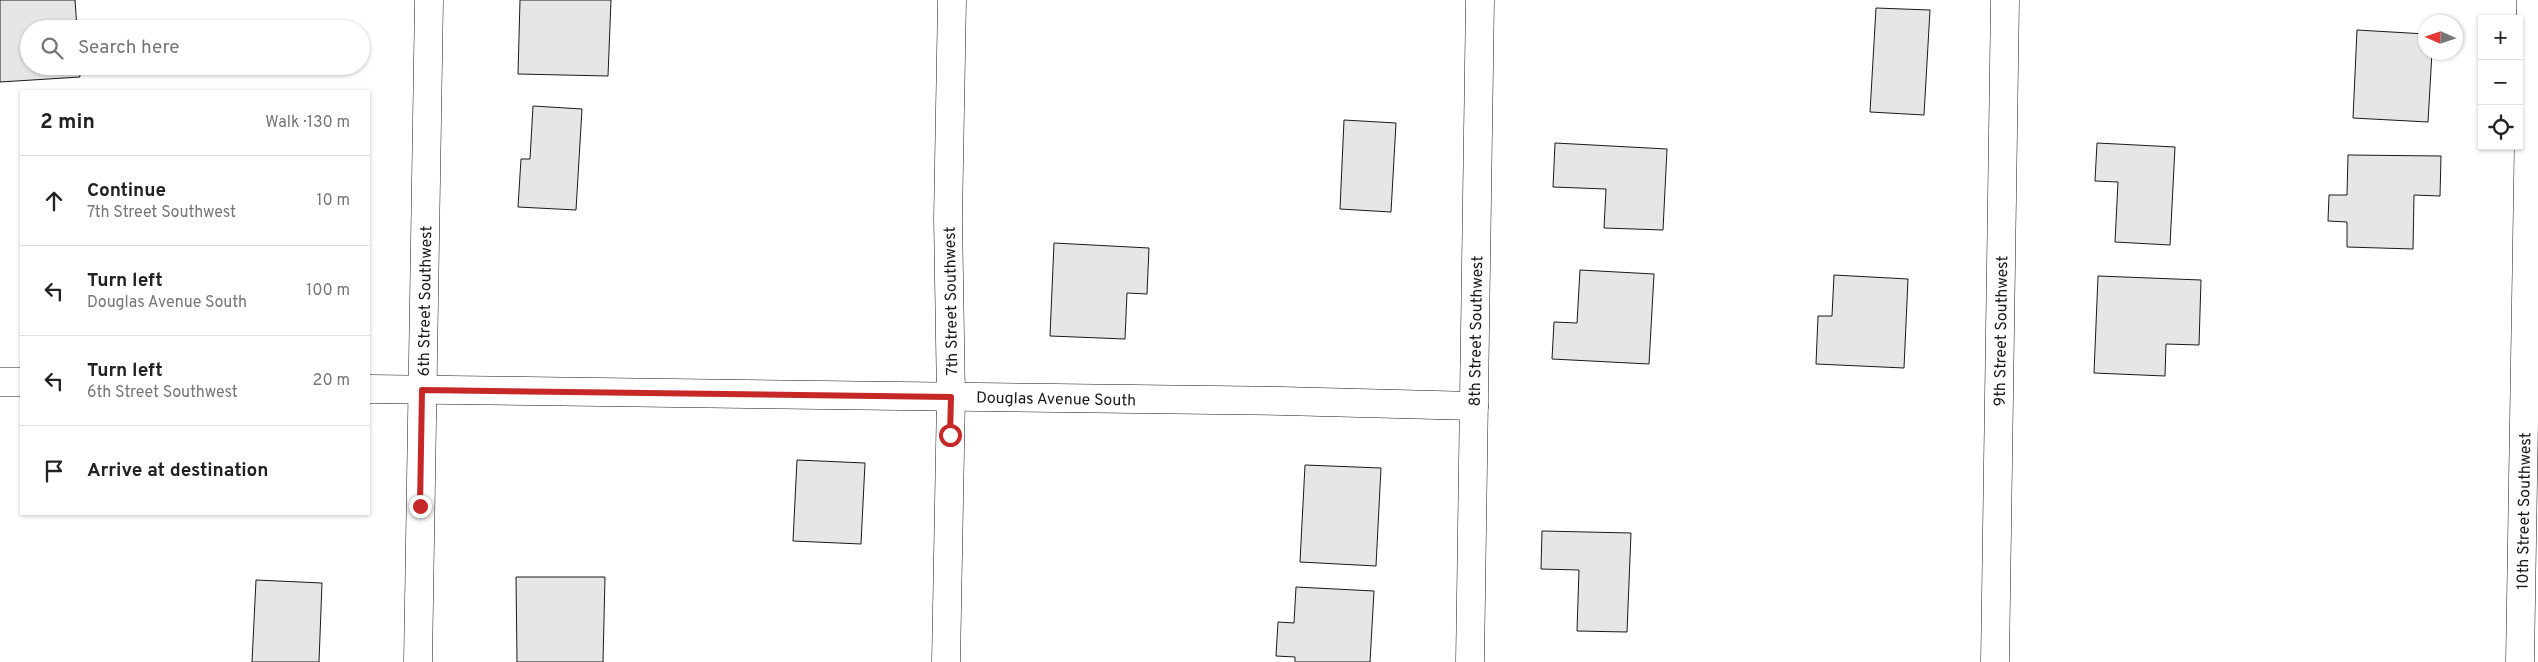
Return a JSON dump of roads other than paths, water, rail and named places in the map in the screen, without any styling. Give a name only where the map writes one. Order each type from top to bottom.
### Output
[{"type":"street","name":"6th Street Southwest","points":[[418,662],[429,0]]},
{"type":"street","name":"7th Street Southwest","points":[[946,662],[951,397],[948,218],[952,0]]},
{"type":"street","name":"8th Street Southwest","points":[[1470,662],[1480,0]]},
{"type":"street","name":"9th Street Southwest","points":[[1995,662],[2005,0]]},
{"type":"street","name":"10th Street Southwest","points":[[2520,662],[2531,0]]},
{"type":"street","points":[[0,382],[20,382]]},
{"type":"street","name":"Douglas Avenue South","points":[[370,389],[1282,401],[1474,406]]}]
